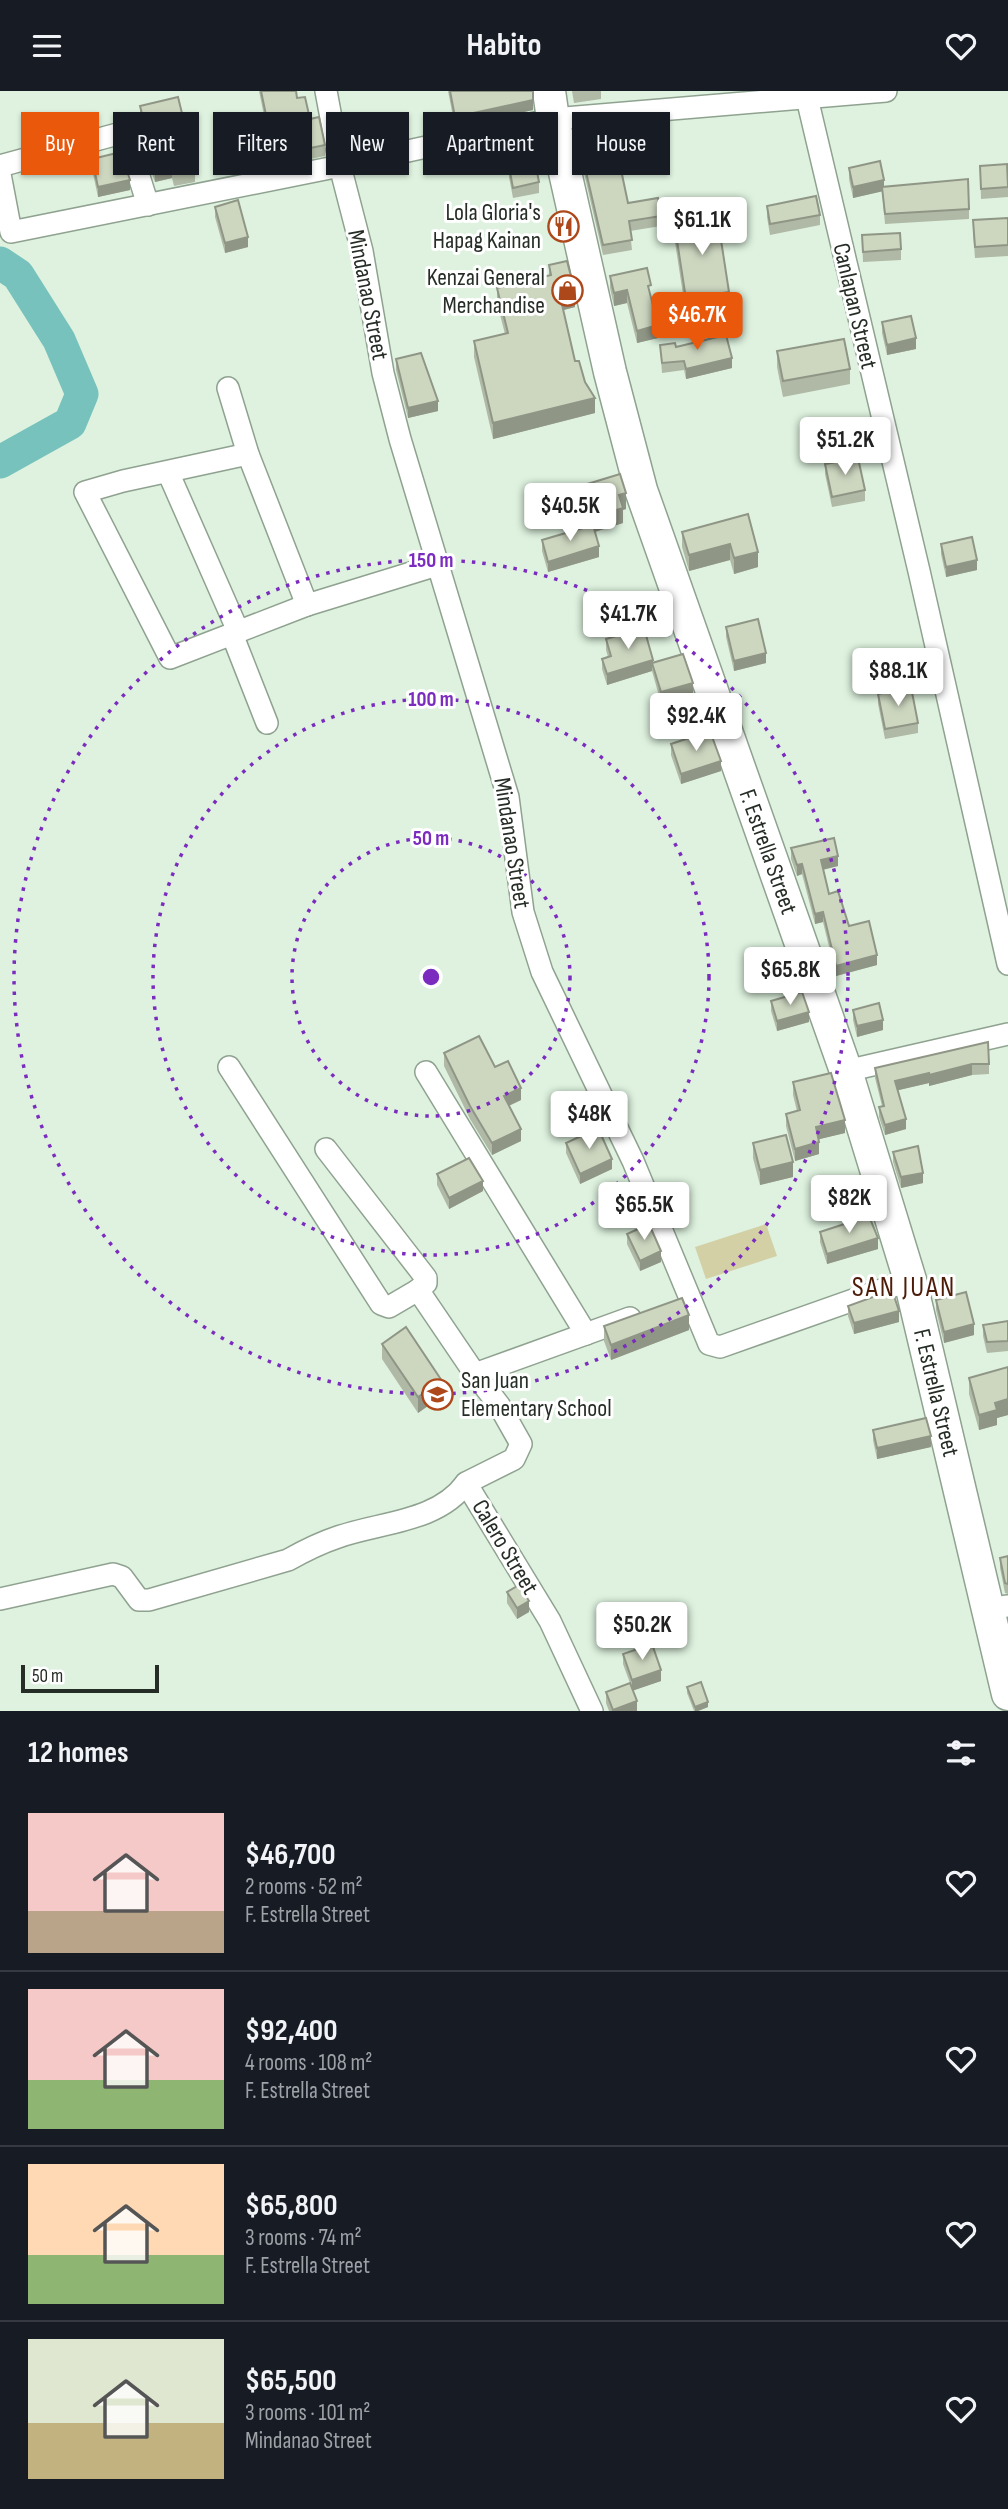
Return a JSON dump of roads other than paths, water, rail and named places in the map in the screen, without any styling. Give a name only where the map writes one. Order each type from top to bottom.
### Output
[{"type":"main road","name":"F. Estrella Street","points":[[551,105],[610,372],[641,490],[846,1071],[910,1280],[998,1607],[1008,1694]]},
{"type":"street","name":"Mindanao Street","points":[[326,91],[330,112]]},
{"type":"street","points":[[409,146],[551,105],[807,99],[886,91]]},
{"type":"street","name":"Canlapan Street","points":[[807,99],[921,580],[1008,964]]},
{"type":"street","points":[[0,166],[125,132],[148,205]]},
{"type":"street","points":[[0,174],[11,232],[326,169]]},
{"type":"street","name":"Mindanao Street","points":[[342,175],[362,251],[383,373],[508,797],[523,912],[542,972],[634,1161],[709,1344],[720,1347],[910,1280]]},
{"type":"street","points":[[228,388],[248,454],[307,605]]},
{"type":"street","points":[[248,454],[85,492],[170,658],[307,605],[438,565]]},
{"type":"street","points":[[168,472],[235,632],[267,723]]},
{"type":"street","points":[[846,1071],[1008,1034]]},
{"type":"street","points":[[229,1067],[380,1304],[388,1307],[418,1290],[426,1283],[426,1278],[327,1149]]},
{"type":"street","points":[[426,1072],[586,1334]]},
{"type":"street","points":[[418,1290],[475,1374],[691,1296]]},
{"type":"street","name":"Calero Street","points":[[475,1374],[499,1405],[521,1444],[514,1459],[466,1483],[550,1621],[592,1711]]},
{"type":"street","points":[[0,1599],[113,1574],[122,1577],[139,1600],[149,1600],[289,1560],[306,1549],[339,1536],[430,1511],[456,1496],[466,1483]]},
{"type":"waterway","points":[[0,263],[18,275],[59,340],[82,394],[70,423],[0,462]]},
{"type":"place","name":"Lola Gloria's Hapag Kainan","points":[[564,226]]},
{"type":"place","name":"Kenzai General Merchandise","points":[[568,291]]},
{"type":"place","name":"San Juan Elementary School","points":[[438,1394]]},
{"type":"district","name":"SAN JUAN","points":[[904,1287]]}]
